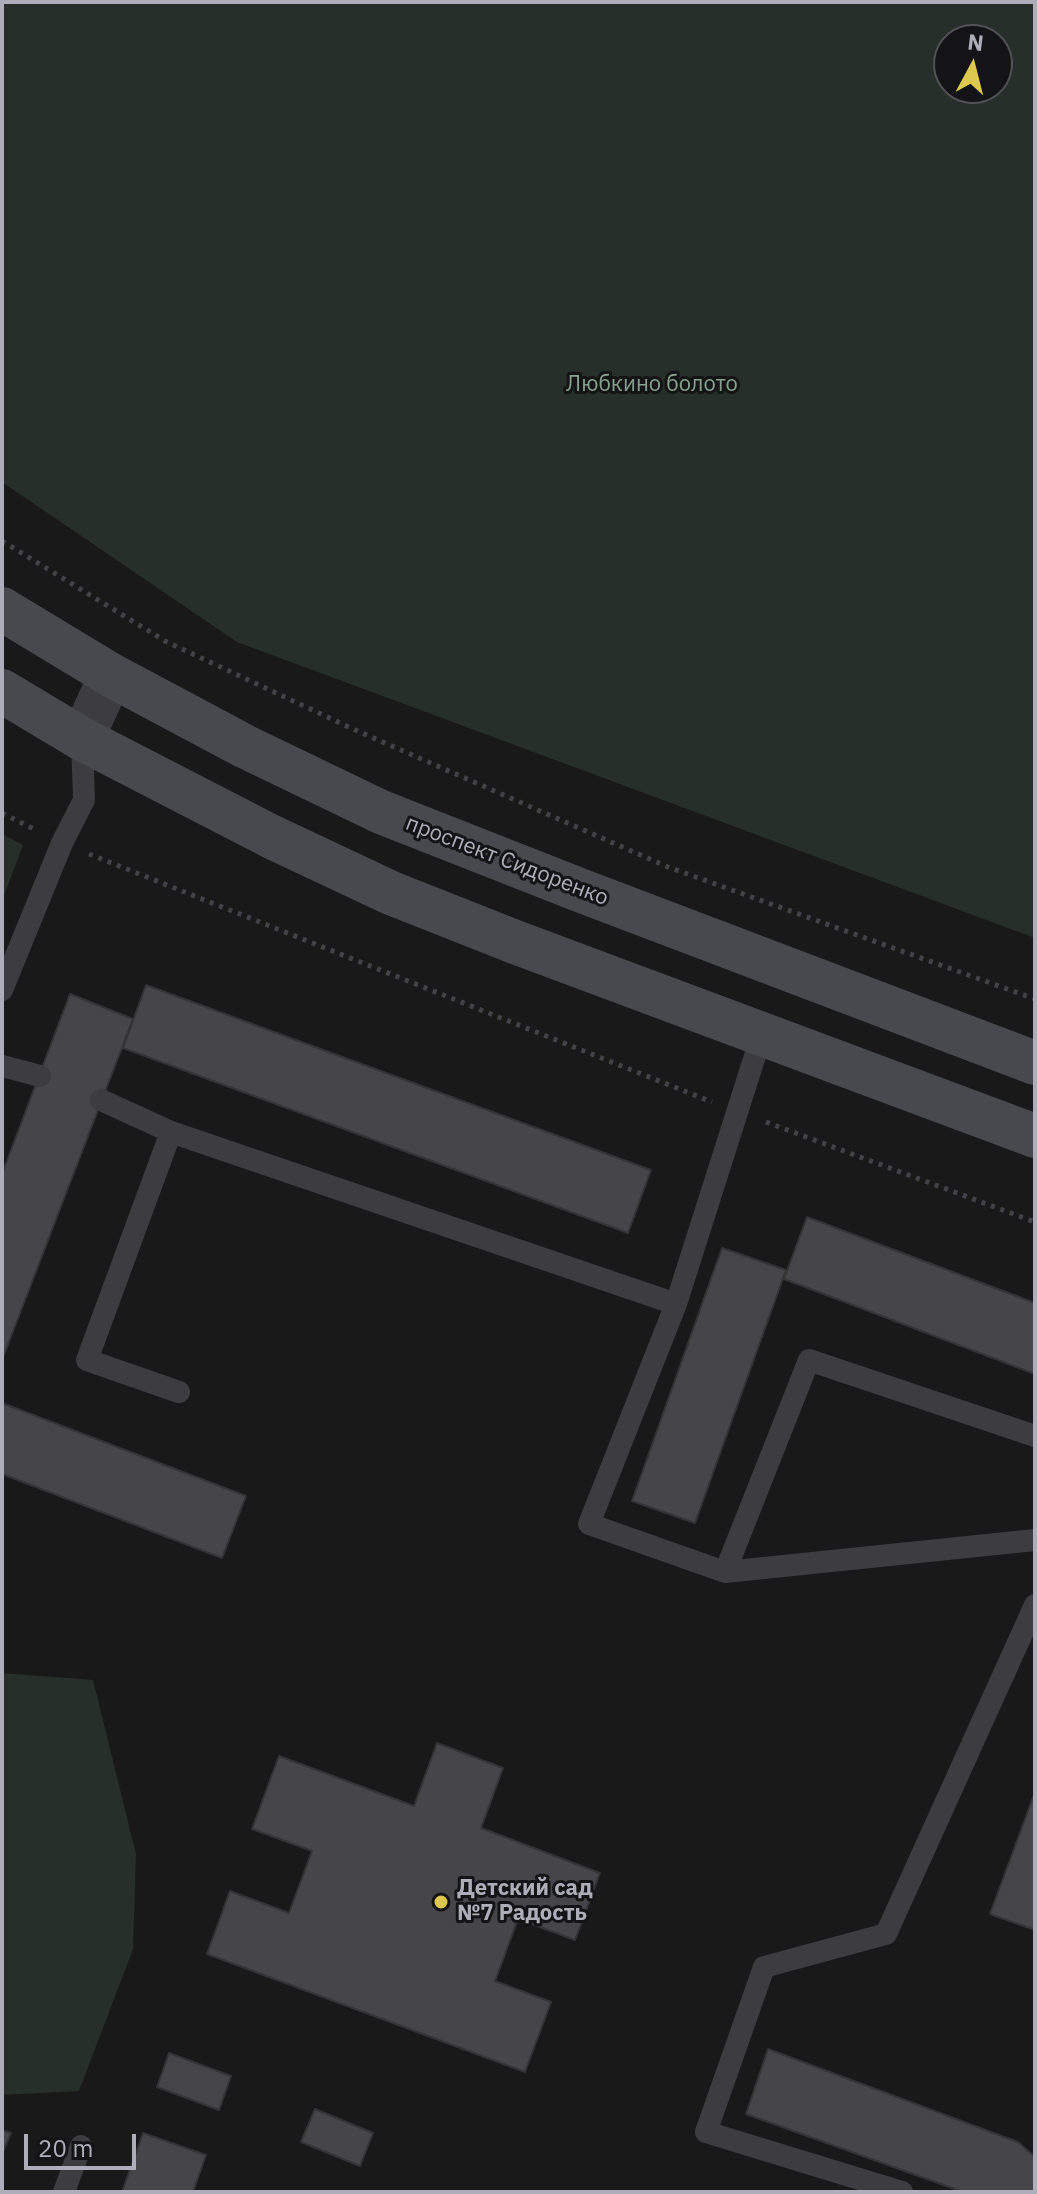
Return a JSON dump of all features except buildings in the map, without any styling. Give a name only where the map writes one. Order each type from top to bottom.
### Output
[{"type":"main road","name":"проспект Сидоренко","points":[[2,609],[111,675],[244,746],[381,812],[1035,1063]]},
{"type":"main road","points":[[2,691],[82,739],[272,837],[391,893],[1035,1136]]},
{"type":"street","points":[[82,739],[111,675]]},
{"type":"lane","points":[[2,990],[62,843],[84,800],[82,739]]},
{"type":"lane","points":[[762,1034],[676,1304],[589,1524],[725,1572],[1035,1540]]},
{"type":"lane","points":[[2,1066],[40,1076]]},
{"type":"lane","points":[[101,1100],[171,1132],[676,1304]]},
{"type":"lane","points":[[171,1132],[87,1360],[179,1392]]},
{"type":"lane","points":[[725,1572],[809,1360],[1035,1436]]},
{"type":"lane","points":[[902,2192],[706,2132],[764,1967],[886,1934],[1035,1605]]},
{"type":"lane","points":[[64,2192],[81,2146]]},
{"type":"path","points":[[2,541],[165,641],[368,735],[668,867],[1035,999]]},
{"type":"path","points":[[2,813],[62,843],[736,1111],[1035,1222]]},
{"type":"green space","name":"Любкино болото","points":[[2,2],[1035,2],[1035,938],[237,642],[2,482]]},
{"type":"green space","points":[[2,834],[23,845],[2,901]]},
{"type":"green space","points":[[2,1673],[93,1680],[136,1854],[133,1949],[79,2091],[2,2095]]},
{"type":"place","name":"Детский сад №7 Радость","points":[[441,1902]]}]
